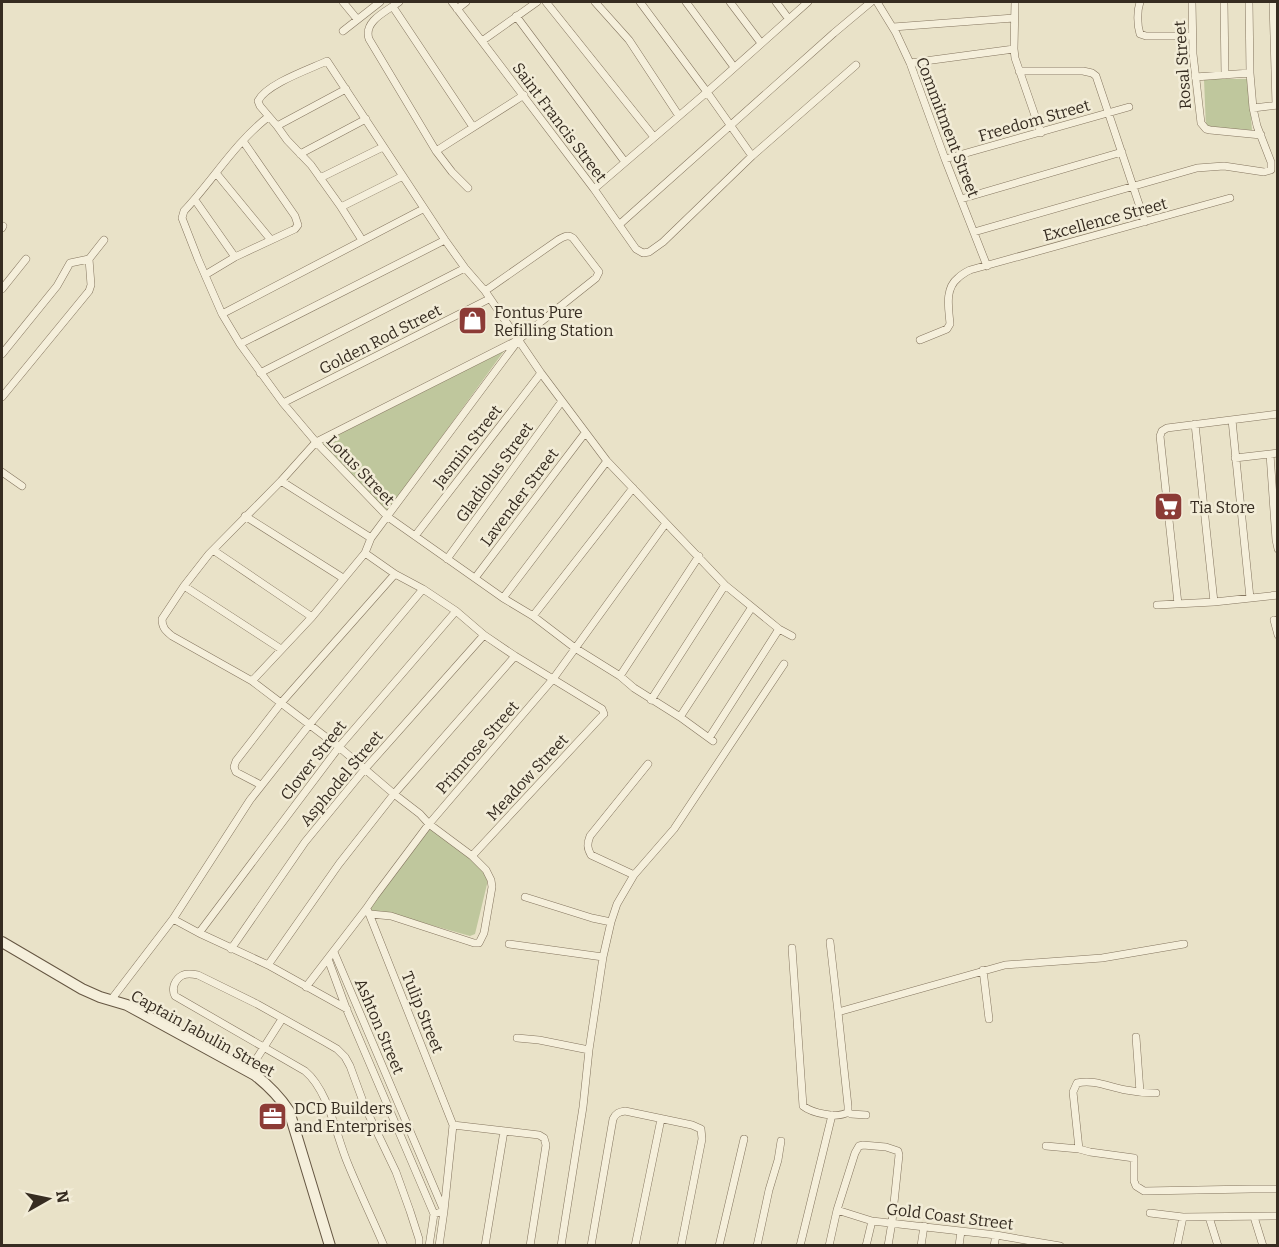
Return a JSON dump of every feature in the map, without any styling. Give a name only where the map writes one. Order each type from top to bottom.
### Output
[{"type":"street","points":[[343,2],[357,19]]},
{"type":"street","points":[[343,31],[380,2]]},
{"type":"street","points":[[399,2],[371,24],[367,33],[371,45],[436,151],[468,188]]},
{"type":"street","name":"Saint Francis Street","points":[[452,2],[524,95],[636,249],[643,253],[649,252],[663,242],[752,156]]},
{"type":"street","points":[[457,9],[466,2]]},
{"type":"street","points":[[482,41],[537,2]]},
{"type":"street","points":[[546,2],[654,137]]},
{"type":"street","points":[[595,2],[629,40],[679,116]]},
{"type":"street","points":[[640,2],[752,156],[856,65]]},
{"type":"street","points":[[686,2],[734,67]]},
{"type":"street","points":[[730,2],[761,43]]},
{"type":"street","points":[[776,2],[788,18]]},
{"type":"street","points":[[594,189],[808,2]]},
{"type":"street","points":[[620,224],[871,2]]},
{"type":"street","name":"Commitment Street","points":[[877,2],[893,27],[910,63],[987,266]]},
{"type":"street","points":[[1015,2],[1014,49],[1019,72],[1041,133]]},
{"type":"street","points":[[1140,2],[1138,9],[1140,34],[1192,36]]},
{"type":"street","name":"Rosal Street","points":[[1192,2],[1195,77],[1203,126],[1210,130],[1261,135]]},
{"type":"street","points":[[1224,2],[1225,75]]},
{"type":"street","points":[[974,232],[1207,166],[1268,172],[1271,170],[1271,162],[1253,108],[1249,2]]},
{"type":"street","points":[[1253,108],[1277,105],[1273,2]]},
{"type":"street","points":[[393,7],[474,128]]},
{"type":"street","points":[[516,16],[625,162]]},
{"type":"street","points":[[893,27],[1014,18]]},
{"type":"street","points":[[910,63],[1014,49]]},
{"type":"street","points":[[362,240],[320,178],[286,140],[258,101],[260,96],[274,86],[327,60],[423,209],[607,461],[725,585],[779,629],[792,636]]},
{"type":"street","points":[[1019,72],[1083,71],[1092,73],[1098,82],[1145,222]]},
{"type":"street","points":[[1195,77],[1250,73]]},
{"type":"street","points":[[277,126],[346,89]]},
{"type":"street","points":[[436,151],[524,95]]},
{"type":"street","name":"Freedom Street","points":[[945,159],[1129,108]]},
{"type":"street","name":"Lotus Street","points":[[268,117],[258,124],[243,141],[184,211],[182,218],[222,314],[240,344],[283,403],[316,442],[388,517],[447,560],[533,616],[575,648],[620,676],[711,740],[779,629]]},
{"type":"street","points":[[300,154],[366,119]]},
{"type":"street","points":[[205,275],[295,229],[297,225],[297,221],[243,141]]},
{"type":"street","points":[[320,178],[383,147]]},
{"type":"street","points":[[961,199],[1122,152]]},
{"type":"street","points":[[216,173],[271,240]]},
{"type":"street","points":[[341,207],[402,176]]},
{"type":"street","name":"Excellence Street","points":[[920,340],[947,329],[950,324],[947,303],[954,282],[970,270],[1230,198]]},
{"type":"street","points":[[195,200],[235,258]]},
{"type":"street","points":[[222,314],[423,209]]},
{"type":"street","name":"Golden Rod Street","points":[[283,403],[487,295],[558,240],[570,236],[597,269],[596,278],[519,340]]},
{"type":"street","points":[[2,397],[89,291],[91,285],[89,260],[104,240]]},
{"type":"street","points":[[240,344],[445,240]]},
{"type":"street","points":[[2,288],[26,259]]},
{"type":"street","points":[[2,354],[57,286],[70,263],[89,260]]},
{"type":"street","points":[[260,373],[465,268]]},
{"type":"street","points":[[368,912],[391,916],[479,943],[484,933],[492,887],[491,880],[486,870],[472,856],[429,824],[339,747],[252,681],[166,631],[162,625],[162,619],[184,586],[213,550],[316,442],[519,340]]},
{"type":"street","points":[[252,681],[312,617],[365,553],[371,538],[519,340]]},
{"type":"street","name":"Jasmin Street","points":[[415,536],[541,373]]},
{"type":"street","name":"Gladiolus Street","points":[[447,560],[562,401]]},
{"type":"street","points":[[1178,604],[1160,436],[1162,431],[1167,428],[1278,414]]},
{"type":"street","points":[[1232,420],[1250,598]]},
{"type":"street","points":[[1195,424],[1214,602]]},
{"type":"street","name":"Lavender Street","points":[[475,578],[585,433]]},
{"type":"street","points":[[1235,458],[1274,454],[1275,540],[1278,549]]},
{"type":"street","points":[[503,598],[607,461]]},
{"type":"street","points":[[2,472],[22,486]]},
{"type":"street","points":[[281,480],[371,538]]},
{"type":"street","points":[[533,616],[633,488]]},
{"type":"street","points":[[245,516],[343,578]]},
{"type":"street","name":"Primrose Street","points":[[306,987],[368,912],[375,896],[429,824],[553,679],[666,523]]},
{"type":"street","points":[[213,550],[312,617]]},
{"type":"street","points":[[365,553],[456,611],[484,635],[553,679]]},
{"type":"street","points":[[620,676],[699,556]]},
{"type":"street","points":[[261,785],[236,772],[234,767],[236,761],[281,703],[395,574]]},
{"type":"street","points":[[651,700],[725,585]]},
{"type":"street","points":[[184,586],[281,649]]},
{"type":"street","points":[[111,1000],[173,919],[261,785],[423,589]]},
{"type":"street","points":[[1157,605],[1278,595]]},
{"type":"street","points":[[680,717],[752,607]]},
{"type":"street","name":"Clover Street","points":[[199,933],[339,747],[456,611]]},
{"type":"street","points":[[1274,620],[1277,634]]},
{"type":"street","name":"Asphodel Street","points":[[231,949],[305,842],[364,770],[484,635]]},
{"type":"street","points":[[268,965],[339,864],[394,794],[515,656]]},
{"type":"street","points":[[561,1245],[583,1107],[603,957],[617,904],[634,875],[674,829],[784,664]]},
{"type":"street","name":"Meadow Street","points":[[472,856],[604,714],[602,709],[553,679]]},
{"type":"street","points":[[634,875],[591,855],[587,847],[590,836],[648,764]]},
{"type":"street","points":[[525,897],[611,922]]},
{"type":"street","name":"Tulip Street","points":[[368,912],[453,1125]]},
{"type":"street","points":[[173,919],[268,965],[346,1008],[359,1012]]},
{"type":"street","name":"Captain Jabulin Street","points":[[2,942],[82,989],[100,998],[127,1005],[270,1086],[289,1111],[330,1245]]},
{"type":"street","points":[[792,948],[803,1106],[811,1111],[842,1116],[848,1112],[849,1106],[830,942]]},
{"type":"street","points":[[509,944],[603,957]]},
{"type":"street","points":[[838,1012],[1005,965],[1102,958],[1184,944]]},
{"type":"street","name":"Ashton Street","points":[[334,952],[444,1211]]},
{"type":"street","name":"Ashton Street","points":[[328,959],[346,1008],[434,1214]]},
{"type":"street","points":[[983,970],[989,1018]]},
{"type":"street","points":[[384,1245],[348,1163],[327,1106],[313,1078],[265,1047],[175,996],[172,988],[184,975],[198,975],[257,1004],[337,1049],[345,1057],[365,1107],[396,1172],[419,1239],[419,1245]]},
{"type":"street","points":[[248,1072],[282,1019]]},
{"type":"street","points":[[1136,1037],[1140,1092]]},
{"type":"street","points":[[517,1038],[590,1050]]},
{"type":"street","points":[[1079,1149],[1073,1092],[1077,1083],[1093,1082],[1156,1093]]},
{"type":"street","points":[[591,1245],[614,1119],[620,1112],[701,1129],[702,1134],[681,1245]]},
{"type":"street","points":[[848,1112],[866,1115]]},
{"type":"street","points":[[800,1245],[832,1115]]},
{"type":"street","points":[[635,1245],[661,1119]]},
{"type":"street","points":[[439,1245],[453,1125],[539,1135],[546,1141],[530,1245]]},
{"type":"street","points":[[485,1245],[504,1131]]},
{"type":"street","points":[[722,1245],[744,1139]]},
{"type":"street","points":[[757,1245],[781,1141]]},
{"type":"street","points":[[829,1245],[837,1210],[855,1153],[859,1146],[863,1145],[898,1151],[888,1245]]},
{"type":"street","points":[[1046,1146],[1134,1158],[1134,1181],[1136,1186],[1144,1191],[1278,1190]]},
{"type":"street","name":"Gold Coast Street","points":[[837,1210],[872,1221],[996,1235],[1032,1243],[1060,1245]]},
{"type":"street","points":[[429,1245],[434,1214],[444,1211]]},
{"type":"street","points":[[1150,1213],[1183,1217],[1278,1216]]},
{"type":"street","points":[[1177,1245],[1183,1217]]},
{"type":"street","points":[[1209,1217],[1218,1245]]},
{"type":"street","points":[[1254,1217],[1263,1245]]},
{"type":"street","points":[[866,1245],[872,1221]]},
{"type":"street","points":[[921,1245],[924,1226]]},
{"type":"street","points":[[959,1245],[961,1231]]},
{"type":"street","points":[[994,1245],[996,1235]]},
{"type":"green space","points":[[1204,79],[1248,79],[1252,130],[1206,128]]},
{"type":"green space","points":[[504,351],[387,512],[322,443]]},
{"type":"green space","points":[[430,827],[479,863],[488,880],[475,934],[470,936],[392,914],[373,912],[370,908]]},
{"type":"place","name":"Fontus Pure Refilling Station","points":[[473,321]]},
{"type":"place","name":"Tia Store","points":[[1169,507]]},
{"type":"place","name":"DCD Builders and Enterprises","points":[[273,1117]]}]
